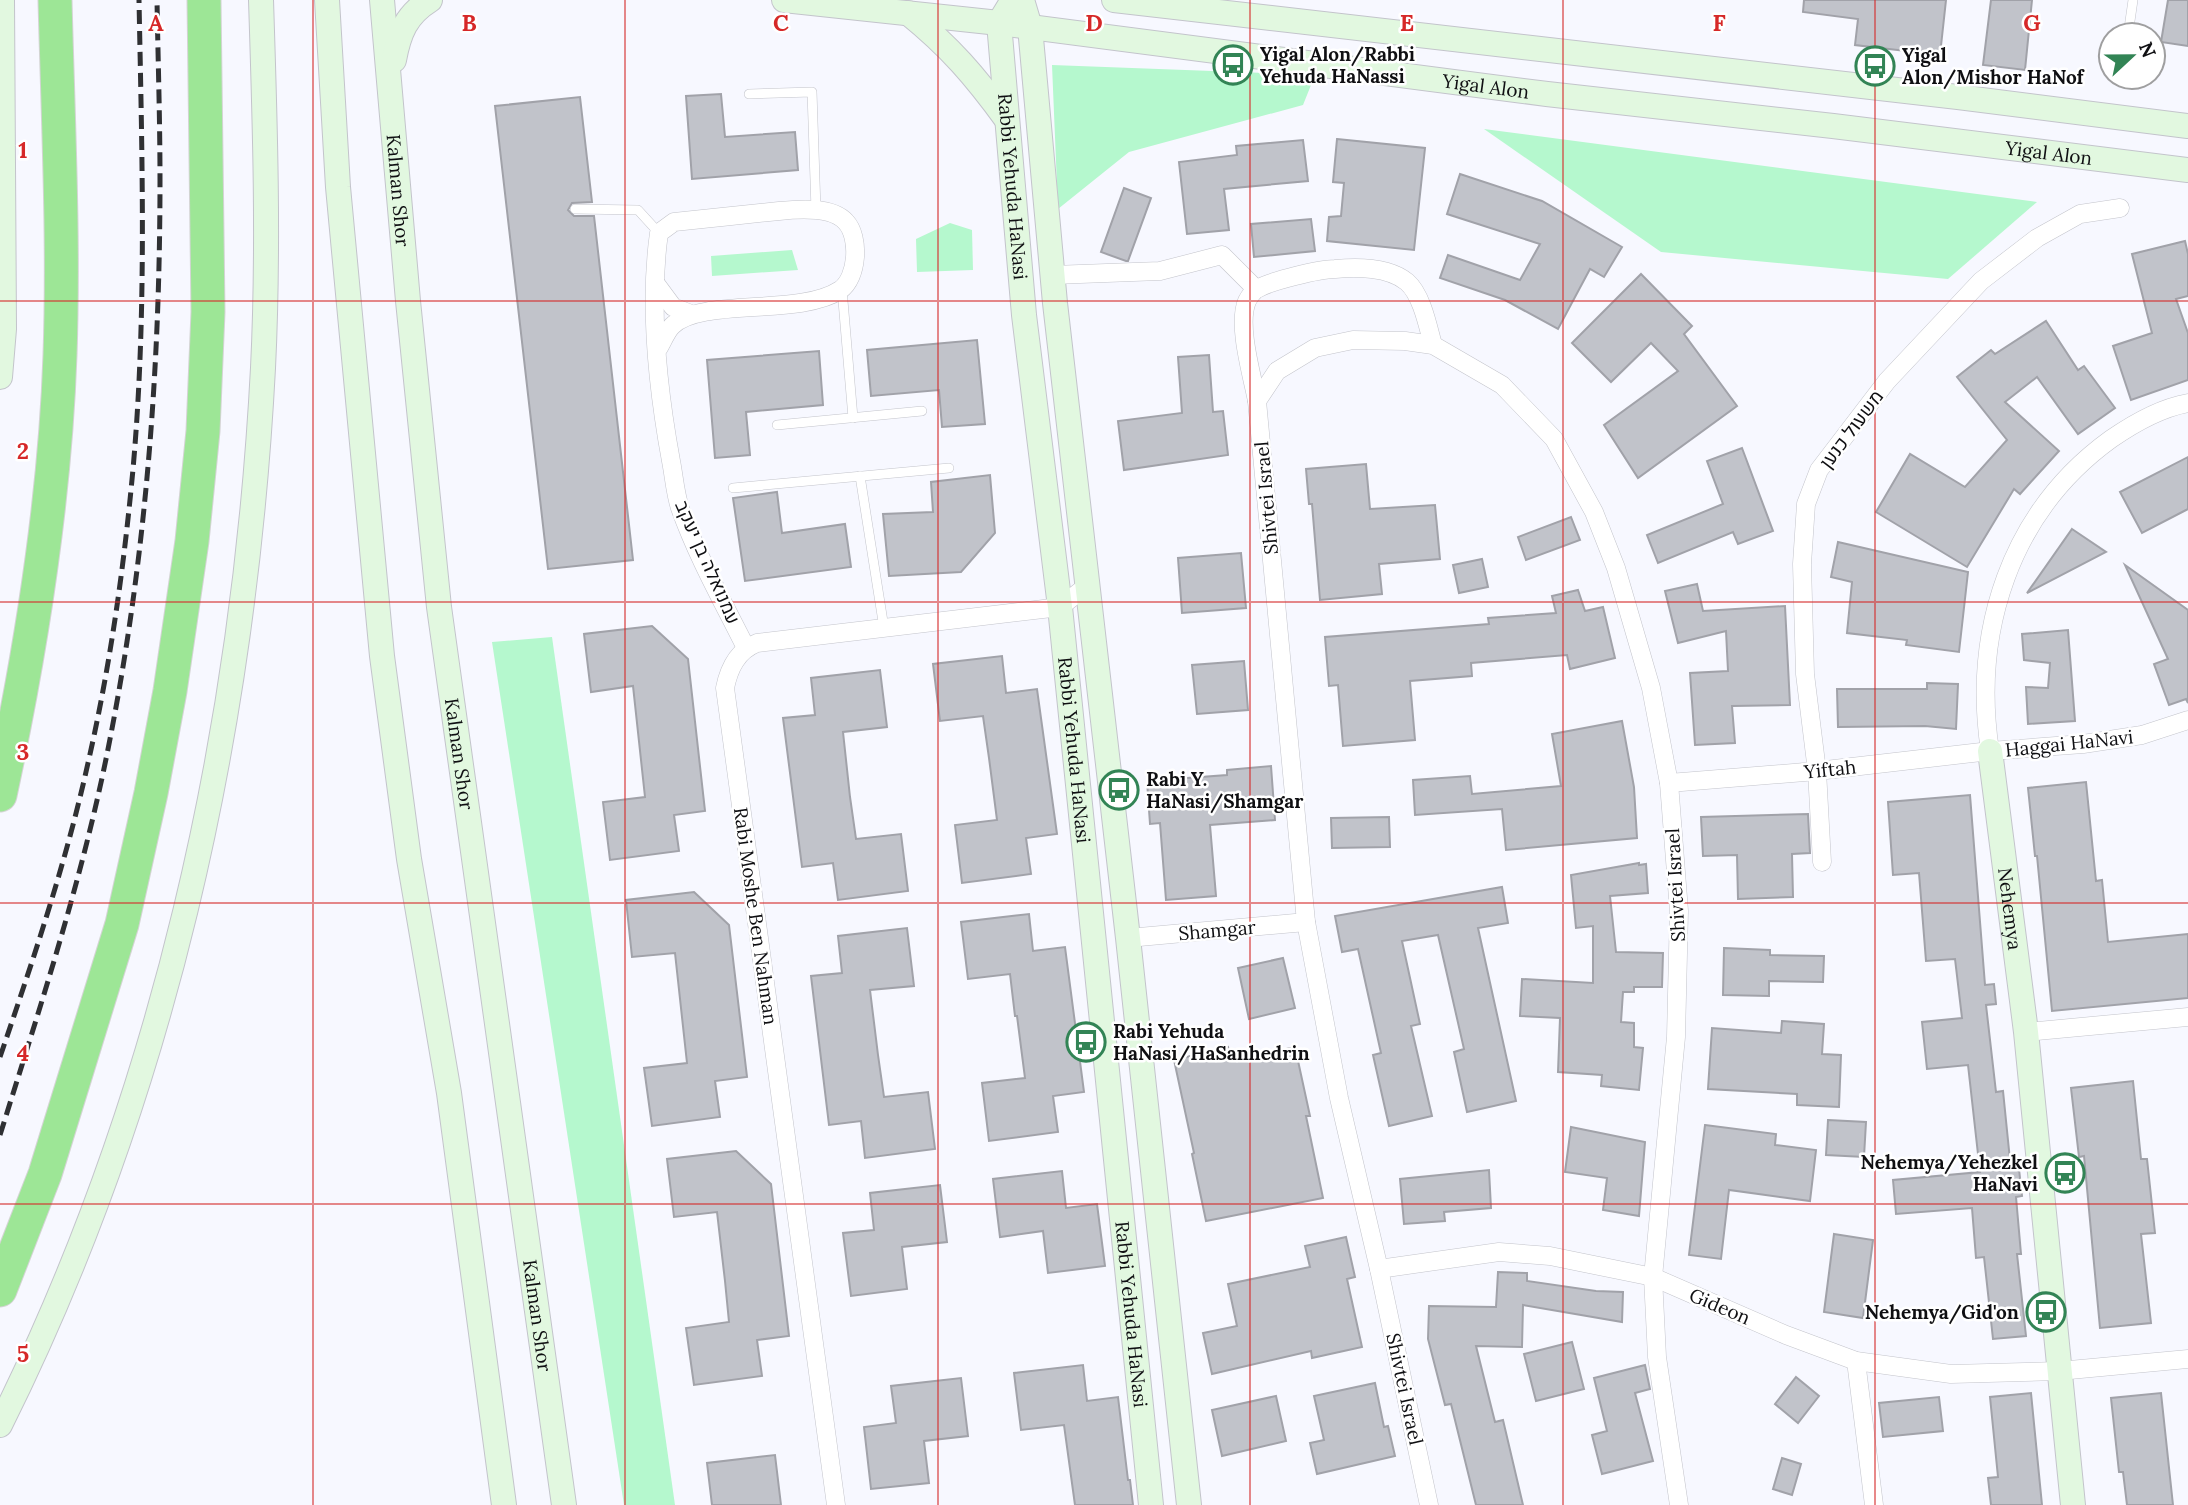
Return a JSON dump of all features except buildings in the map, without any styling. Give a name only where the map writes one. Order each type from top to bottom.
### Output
[{"type":"highway","points":[[0,795],[22,685],[50,491],[56,421],[61,265],[55,0]]},
{"type":"highway","points":[[0,1290],[45,1174],[122,924],[152,793],[170,691],[192,541],[203,431],[208,312],[204,0]]},
{"type":"main road","points":[[0,377],[4,329],[2,0]]},
{"type":"main road","points":[[0,1425],[34,1357],[92,1220],[128,1113],[162,1006],[190,890],[218,753],[241,599],[255,470],[262,368],[266,249],[261,0]]},
{"type":"main road","points":[[327,0],[338,187],[382,656],[409,859],[449,1093],[504,1505]]},
{"type":"main road","name":"Kalman Shor","points":[[382,0],[439,607],[564,1505]]},
{"type":"main road","points":[[390,99],[399,34],[407,19],[430,0]]},
{"type":"main road","name":"Yigal Alon","points":[[784,0],[999,23],[1548,94],[1846,127],[2188,170]]},
{"type":"main road","points":[[999,23],[1013,0]]},
{"type":"main road","name":"Rabbi Yehuda HaNasi","points":[[1022,0],[1031,27],[1053,275],[1189,1505]]},
{"type":"main road","points":[[1114,0],[2188,126]]},
{"type":"main road","points":[[908,13],[939,38],[972,73],[1008,122]]},
{"type":"main road","name":"Rabbi Yehuda HaNasi","points":[[999,23],[1024,315],[1060,607],[1151,1505]]},
{"type":"main road","name":"Nehemya","points":[[1990,751],[2025,1032],[2073,1505]]},
{"type":"street","name":"משעול כנען","points":[[1822,863],[1817,771],[1805,674],[1802,564],[1806,504],[1819,470],[1888,381],[1981,281],[2037,238],[2080,214],[2120,208]]},
{"type":"street","points":[[658,349],[671,327],[691,314],[814,301],[842,289],[854,269],[855,244],[846,222],[833,214],[816,210],[786,210],[674,222],[659,233]]},
{"type":"street","name":"עמנואלה בן יעקב","points":[[659,233],[656,284],[663,415],[680,506],[746,648]]},
{"type":"street","points":[[1053,275],[1160,271],[1222,255],[1256,289],[1332,268],[1367,269],[1394,275],[1408,283],[1424,311],[1433,345]]},
{"type":"street","points":[[656,284],[673,307],[691,314]]},
{"type":"street","name":"Shivtei Israel","points":[[1256,289],[1247,301],[1246,344],[1257,401],[1307,922],[1339,1098],[1379,1269],[1429,1505]]},
{"type":"street","name":"Shivtei Israel","points":[[1257,401],[1277,371],[1315,348],[1353,340],[1405,341],[1433,345],[1502,385],[1554,439],[1594,512],[1616,568],[1651,688],[1669,783],[1679,911],[1676,1037],[1653,1278],[1657,1357],[1679,1505]]},
{"type":"street","name":"Nehemya","points":[[1990,751],[1984,714],[1985,665],[1994,617],[2006,576],[2040,511],[2066,477],[2103,445],[2132,425],[2188,403]]},
{"type":"street","points":[[746,648],[757,643],[1060,607],[1088,585]]},
{"type":"street","points":[[1060,607],[1093,626]]},
{"type":"street","name":"Rabi Moshe Ben Nahman","points":[[746,648],[729,671],[725,688],[836,1505]]},
{"type":"street","name":"Haggai HaNavi","points":[[1990,751],[2083,744],[2142,735],[2188,720]]},
{"type":"street","name":"Yiftah","points":[[1669,783],[1817,771],[1990,751]]},
{"type":"street","name":"Shamgar","points":[[1128,938],[1307,922]]},
{"type":"street","points":[[2025,1032],[2188,1017]]},
{"type":"street","name":"Gideon","points":[[1379,1269],[1499,1252],[1550,1256],[1653,1278],[1786,1335],[1856,1361],[1951,1374],[2059,1371],[2188,1359]]},
{"type":"street","points":[[1856,1361],[1874,1505]]},
{"type":"lane","points":[[2130,21],[2133,0]]},
{"type":"lane","points":[[748,94],[812,92],[816,210]]},
{"type":"lane","points":[[575,209],[638,209],[659,233]]},
{"type":"lane","points":[[842,289],[853,418]]},
{"type":"lane","points":[[777,425],[922,411]]},
{"type":"lane","points":[[733,488],[949,468]]},
{"type":"lane","points":[[860,476],[884,628]]},
{"type":"green space","points":[[1052,65],[1315,75],[1303,105],[1129,152],[1058,209]]},
{"type":"green space","points":[[1484,129],[2037,202],[1948,279],[1661,252]]},
{"type":"green space","points":[[950,223],[972,230],[973,270],[917,272],[916,239]]},
{"type":"green space","points":[[792,250],[798,270],[712,276],[711,256]]},
{"type":"green space","points":[[552,637],[675,1505],[624,1505],[492,642]]},
{"type":"railway","points":[[0,1057],[70,837],[96,727],[121,580],[133,469],[140,352],[142,234],[139,0]]},
{"type":"railway","points":[[0,1135],[61,938],[88,839],[110,739],[133,600],[142,531],[157,320],[160,180],[157,0]]},
{"type":"place","name":"Yigal Alon/Rabbi Yehuda HaNassi","points":[[1233,65]]},
{"type":"place","name":"Yigal Alon/Mishor HaNof","points":[[1875,66]]},
{"type":"place","name":"Rabi Y. HaNasi/Shamgar","points":[[1119,790]]},
{"type":"place","name":"Rabi Yehuda HaNasi/HaSanhedrin","points":[[1086,1042]]},
{"type":"place","name":"Nehemya/Yehezkel HaNavi","points":[[2065,1173]]},
{"type":"place","name":"Nehemya/Gid'on","points":[[2046,1312]]}]
